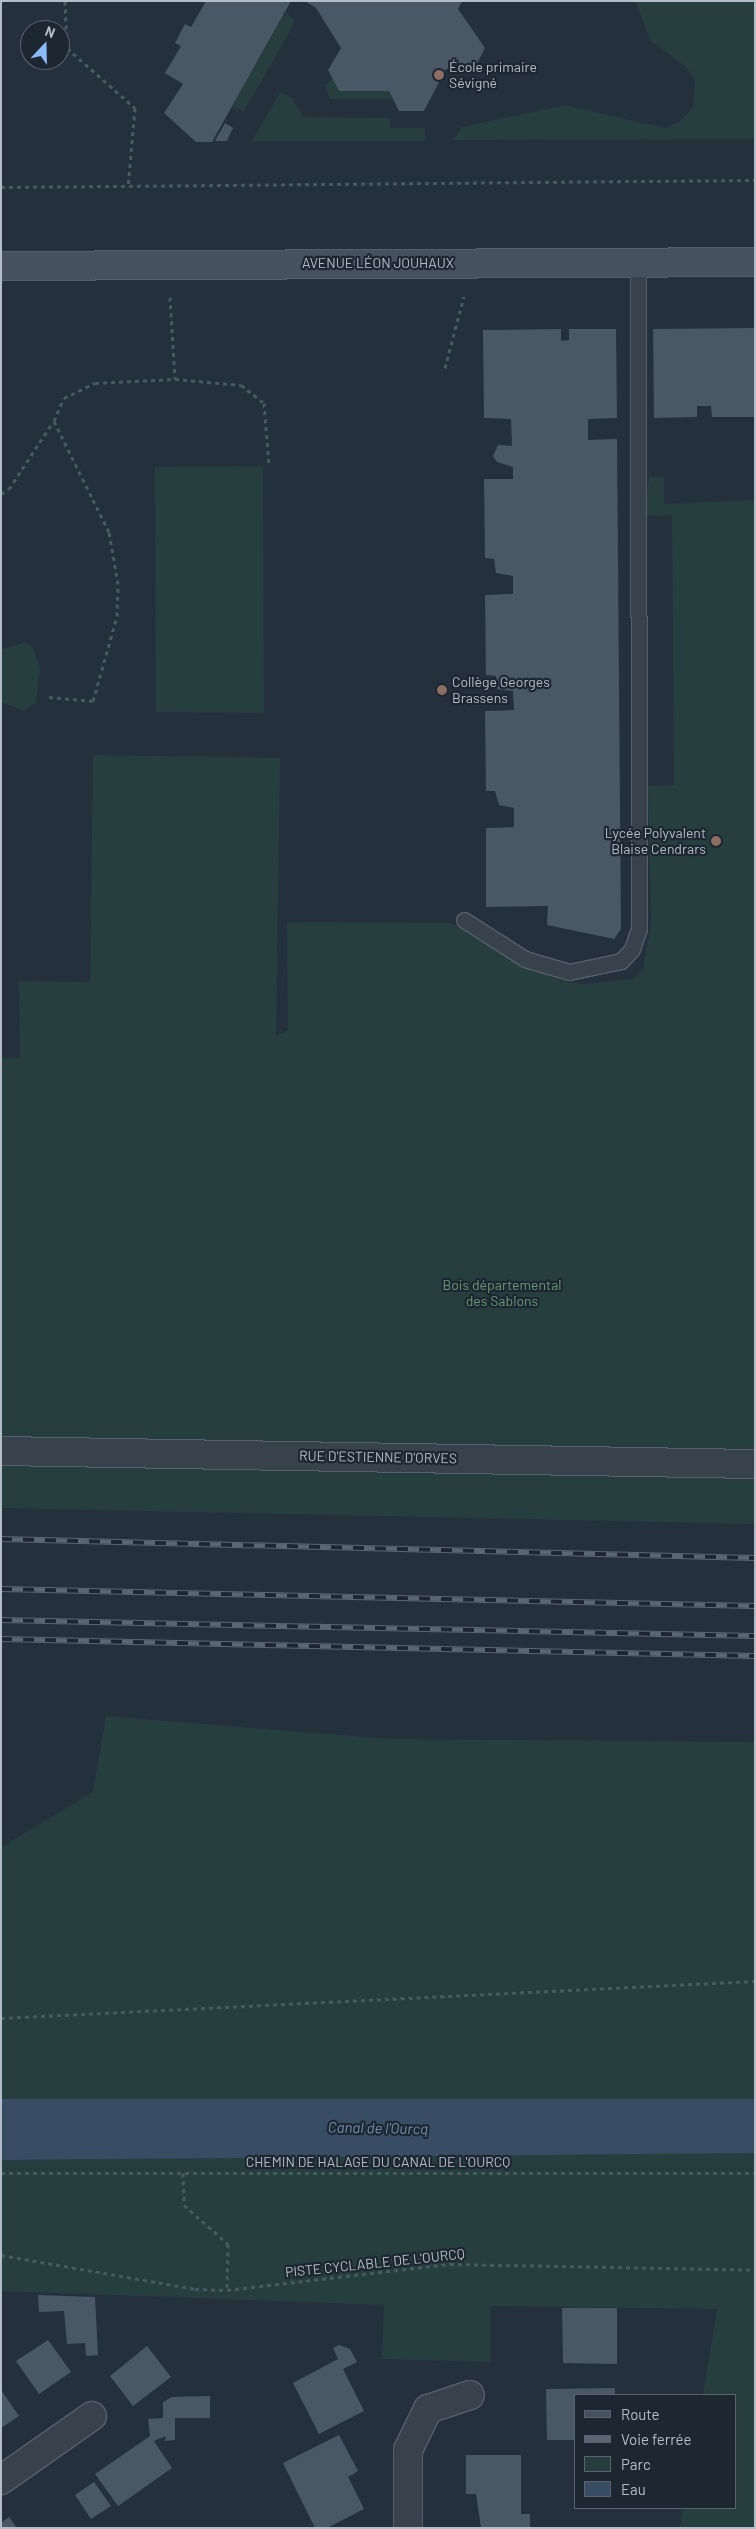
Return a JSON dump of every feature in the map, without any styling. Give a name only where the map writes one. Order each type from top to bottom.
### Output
[{"type":"street","name":"AVENUE LÉON JOUHAUX","points":[[1,266],[755,262]]},
{"type":"street","name":"RUE D'ESTIENNE D'ORVES","points":[[1,1450],[755,1464]]},
{"type":"street","points":[[408,2528],[408,2450],[428,2409],[470,2395]]},
{"type":"street","points":[[1,2480],[92,2416]]},
{"type":"lane","points":[[464,920],[525,959],[569,972],[621,961],[632,949],[639,929],[638,262]]},
{"type":"path","points":[[65,1],[67,48],[135,108],[128,188]]},
{"type":"path","points":[[1,187],[128,188],[755,180]]},
{"type":"path","points":[[445,368],[473,263]]},
{"type":"path","points":[[169,291],[175,380]]},
{"type":"path","points":[[1,494],[9,489],[54,421],[64,398],[77,388],[95,383],[175,380],[241,385],[256,394],[268,416],[269,466]]},
{"type":"path","points":[[49,697],[93,701],[116,625],[118,584],[109,532],[54,421]]},
{"type":"path","points":[[1,2018],[755,1981]]},
{"type":"path","name":"CHEMIN DE HALAGE DU CANAL DE L'OURCQ","points":[[1,2173],[755,2173]]},
{"type":"path","points":[[184,2173],[184,2205],[228,2244],[227,2290]]},
{"type":"path","name":"PISTE CYCLABLE DE L'OURCQ","points":[[1,2255],[195,2289],[227,2290],[450,2264],[755,2270]]},
{"type":"green space","points":[[635,1],[755,1],[755,139],[453,140],[462,127],[565,105],[665,128],[679,122],[693,107],[695,81],[687,68],[651,41]]},
{"type":"green space","points":[[286,11],[293,19],[293,26],[244,111],[232,107]]},
{"type":"green space","points":[[332,78],[340,91],[389,91],[393,99],[330,99],[325,86]]},
{"type":"green space","points":[[280,92],[292,98],[303,117],[390,118],[390,128],[425,128],[425,141],[252,141]]},
{"type":"green space","points":[[263,466],[264,713],[156,712],[155,467]]},
{"type":"green space","name":"Bois départemental des Sablons","points":[[649,477],[664,477],[664,504],[755,500],[755,1524],[1,1508],[1,1058],[20,1058],[19,981],[90,982],[93,755],[280,758],[276,1036],[288,1030],[287,922],[451,923],[502,955],[561,981],[584,984],[634,979],[643,968],[651,925],[648,786],[674,785],[672,515],[645,516]]},
{"type":"green space","points":[[25,642],[33,647],[40,669],[36,702],[25,711],[1,702],[1,650]]},
{"type":"green space","points":[[106,1716],[390,1739],[755,1742],[755,2099],[1,2099],[1,1847],[93,1792]]},
{"type":"green space","points":[[755,2153],[755,2528],[680,2528],[683,2509],[736,2509],[736,2394],[703,2394],[717,2309],[491,2306],[490,2362],[382,2359],[384,2305],[1,2291],[1,2160]]},
{"type":"water","name":"Canal de l'Ourcq","points":[[1,2099],[755,2099],[755,2153],[1,2160]]},
{"type":"building","points":[[206,1],[291,1],[212,142],[196,142],[164,113],[183,84],[165,73],[181,46],[175,43],[185,24],[191,27]]},
{"type":"building","points":[[305,1],[462,1],[458,9],[485,48],[473,71],[446,69],[424,111],[399,111],[389,91],[339,91],[328,70],[341,48],[316,8]]},
{"type":"building","points":[[225,123],[233,128],[227,141],[215,141]]},
{"type":"building","points":[[755,328],[755,417],[712,417],[711,406],[697,406],[697,417],[654,418],[653,329]]},
{"type":"building","points":[[561,329],[561,341],[569,340],[569,329],[616,329],[617,418],[588,419],[588,440],[617,439],[621,929],[614,939],[547,925],[548,906],[486,907],[486,828],[514,827],[514,808],[499,805],[495,791],[486,791],[485,711],[514,710],[513,691],[497,689],[496,676],[486,675],[485,595],[513,594],[513,576],[496,573],[494,559],[485,558],[484,479],[513,479],[513,467],[497,462],[493,456],[498,445],[512,446],[511,419],[484,418],[483,330]]},
{"type":"building","points":[[38,2295],[95,2297],[98,2355],[86,2356],[85,2343],[67,2344],[64,2311],[39,2312]]},
{"type":"building","points":[[562,2308],[617,2308],[617,2364],[563,2363]]},
{"type":"building","points":[[48,2340],[71,2372],[39,2394],[16,2361]]},
{"type":"building","points":[[339,2345],[350,2349],[357,2362],[343,2369],[364,2411],[319,2434],[293,2383],[338,2359],[333,2348]]},
{"type":"building","points":[[147,2346],[171,2377],[133,2406],[110,2376]]},
{"type":"building","points":[[615,2388],[615,2394],[574,2394],[574,2440],[547,2440],[546,2389]]},
{"type":"building","points":[[1,2390],[19,2416],[1,2428]]},
{"type":"building","points":[[210,2396],[210,2418],[175,2418],[175,2440],[165,2441],[166,2436],[154,2441],[172,2468],[118,2506],[95,2474],[150,2436],[148,2419],[163,2418],[163,2402],[172,2397]]},
{"type":"building","points":[[339,2435],[358,2471],[348,2477],[364,2509],[327,2528],[315,2528],[283,2463]]},
{"type":"building","points":[[466,2455],[521,2455],[521,2514],[530,2514],[530,2528],[481,2528],[476,2494],[466,2494]]},
{"type":"building","points":[[94,2482],[111,2506],[91,2519],[75,2495]]},
{"type":"building","points":[[9,2517],[17,2528],[1,2528],[1,2523]]},
{"type":"railway","points":[[1,1539],[755,1558]]},
{"type":"railway","points":[[1,1589],[755,1606]]},
{"type":"railway","points":[[1,1620],[755,1636]]},
{"type":"railway","points":[[1,1639],[755,1656]]},
{"type":"place","name":"École primaire Sévigné","points":[[439,75]]},
{"type":"place","name":"Collège Georges Brassens","points":[[442,690]]},
{"type":"place","name":"Lycée Polyvalent Blaise Cendrars","points":[[716,841]]}]
